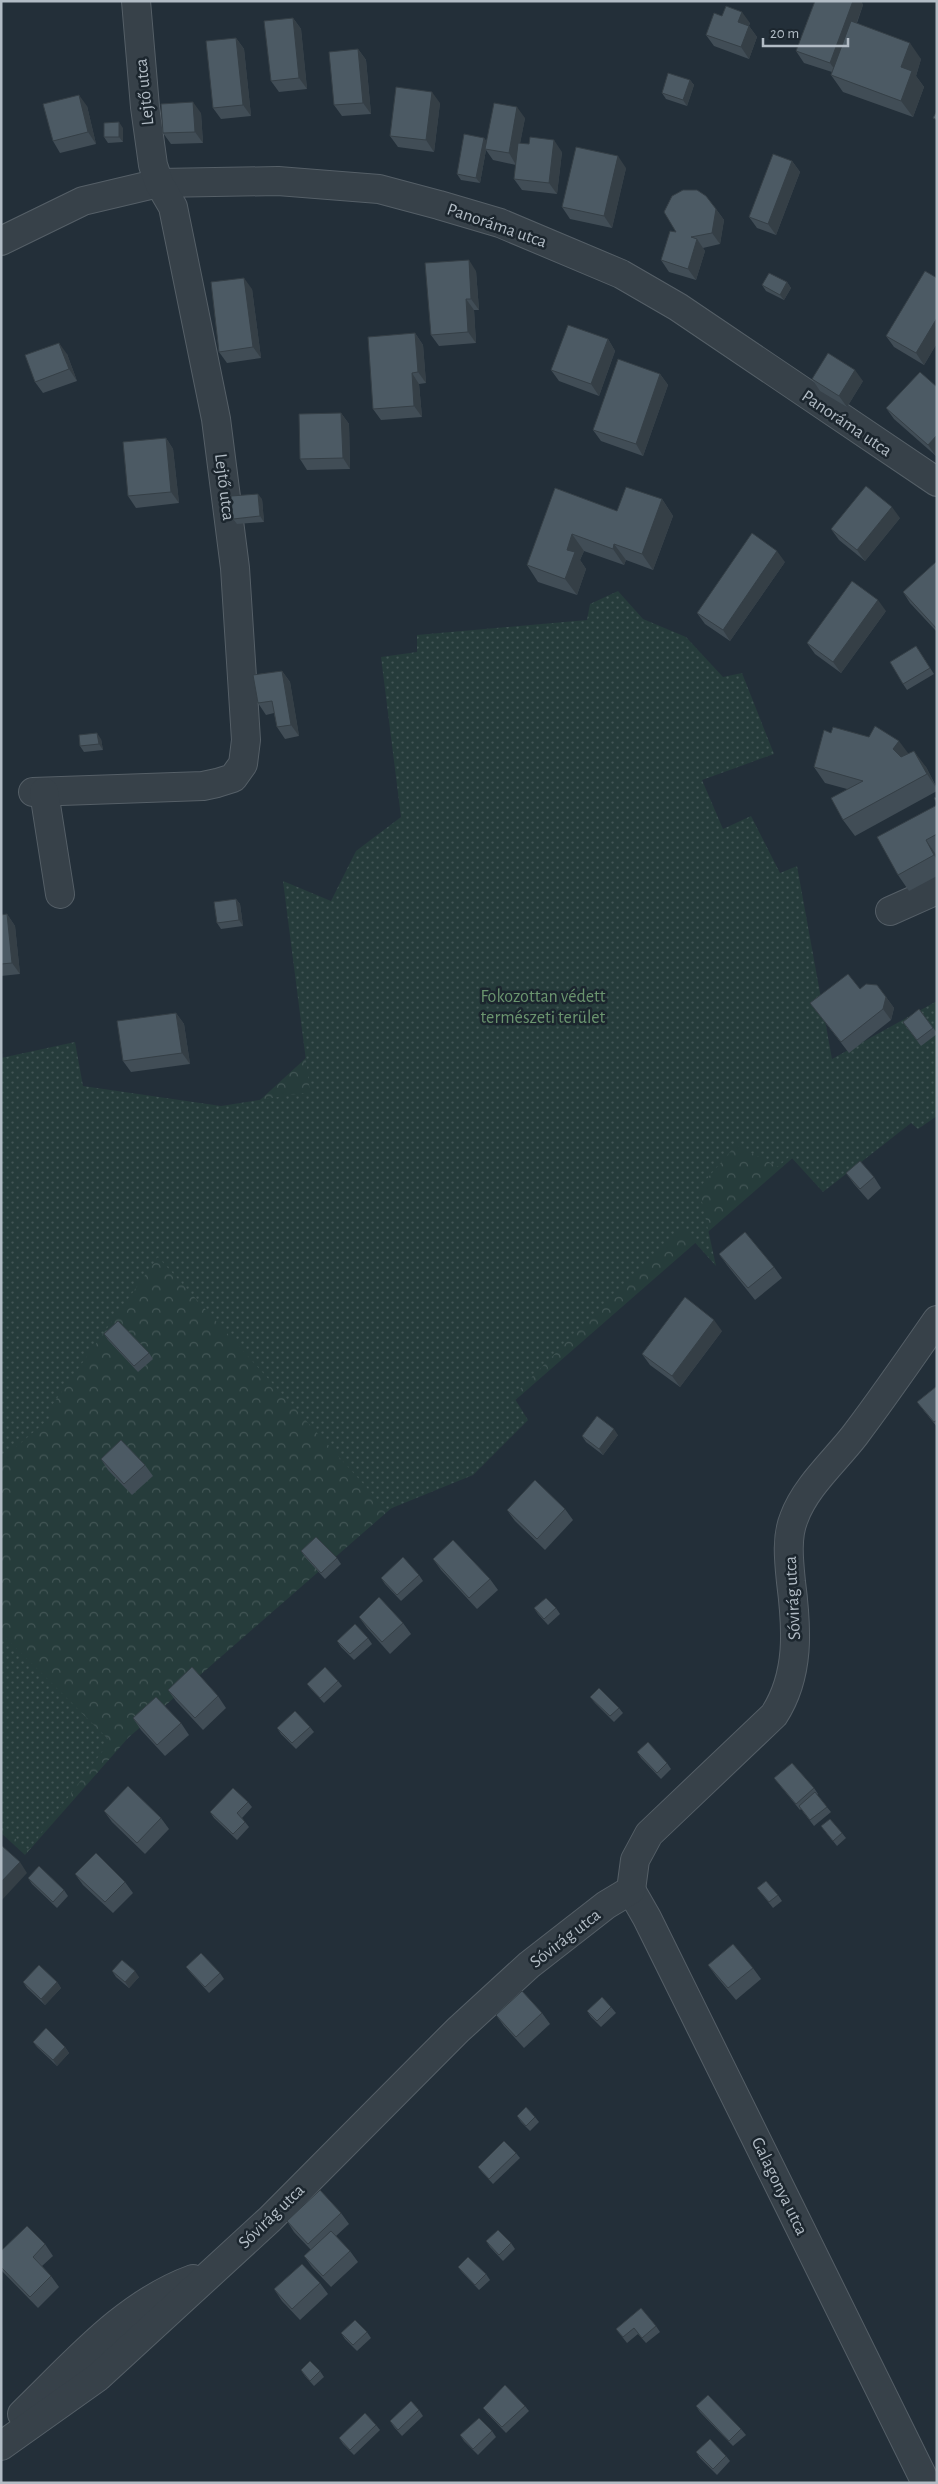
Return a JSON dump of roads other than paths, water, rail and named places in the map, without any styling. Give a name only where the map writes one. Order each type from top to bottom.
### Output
[{"type":"street","name":"Lejtő utca","points":[[60,894],[38,792],[203,786],[233,778],[243,764],[246,740],[235,568],[216,419],[173,207],[159,182],[153,165],[145,107],[136,1]]},
{"type":"street","name":"Panoráma utca","points":[[1,241],[83,202],[159,182],[278,181],[379,190],[500,223],[621,274],[678,306],[937,482]]},
{"type":"street","points":[[890,911],[937,890]]},
{"type":"street","name":"Sóvirág utca","points":[[1,2446],[98,2377],[277,2212],[458,2030],[530,1965],[606,1905],[630,1890],[635,1860],[650,1834],[780,1706],[792,1679],[794,1664],[795,1609],[789,1549],[794,1518],[806,1496],[855,1434],[937,1320]]},
{"type":"street","name":"Galagonya utca","points":[[630,1890],[655,1934],[926,2483]]},
{"type":"street","points":[[1,2435],[94,2345],[135,2310],[173,2287],[212,2272]]},
{"type":"park label","name":"Fokozottan védett természeti terület","points":[[543,1006]]}]
